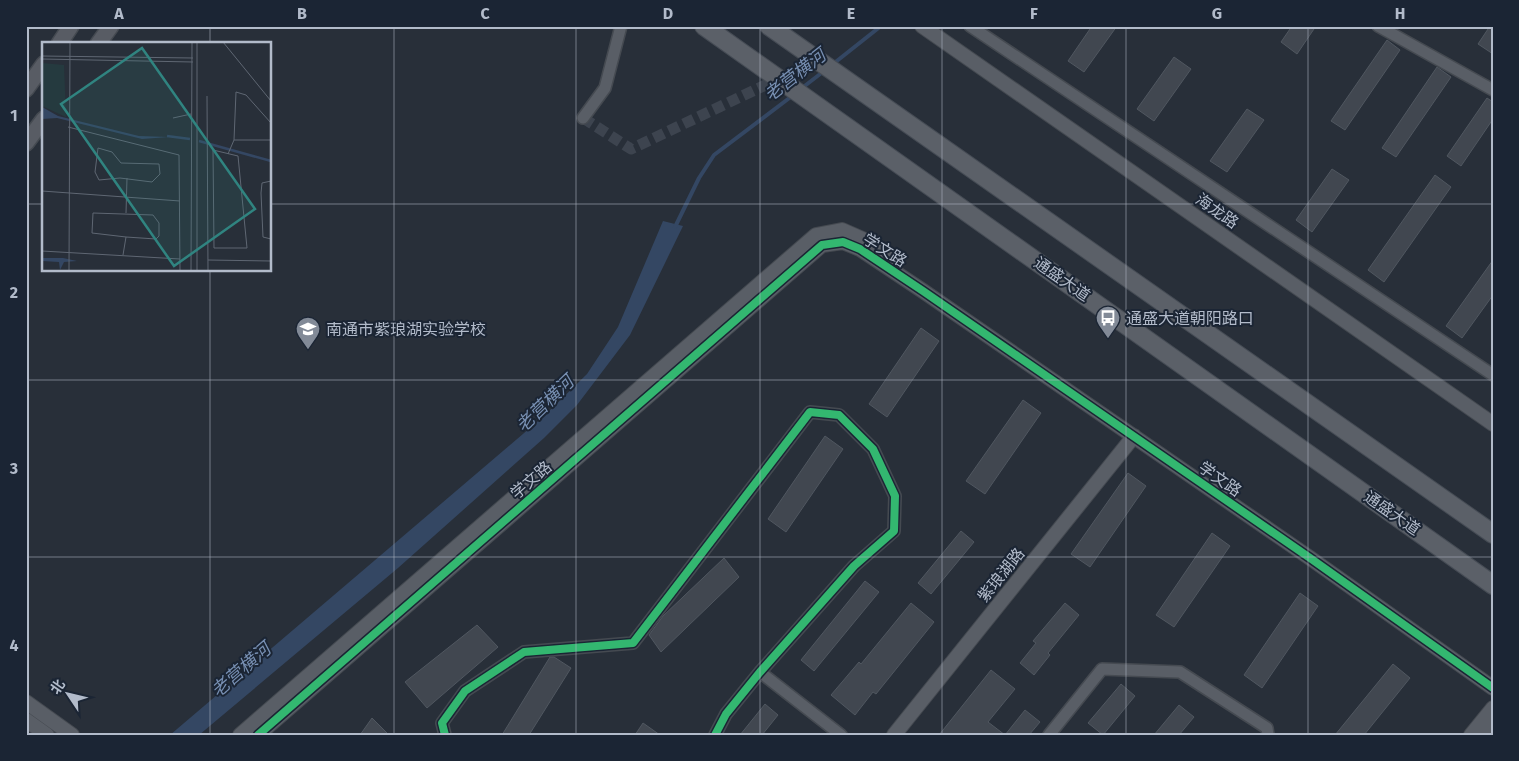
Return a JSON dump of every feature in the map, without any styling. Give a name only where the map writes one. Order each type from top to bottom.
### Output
[{"type":"main road","points":[[60,42],[71,26]]},
{"type":"main road","points":[[99,42],[111,26]]},
{"type":"main road","name":"通盛大道","points":[[704,26],[1493,585]]},
{"type":"main road","points":[[768,26],[1493,534]]},
{"type":"main road","points":[[26,89],[42,67]]},
{"type":"main road","points":[[26,143],[42,122]]},
{"type":"street","points":[[583,118],[605,88],[621,26]]},
{"type":"street","name":"海龙路","points":[[922,26],[1493,424]]},
{"type":"street","points":[[970,26],[1493,375]]},
{"type":"street","points":[[1378,26],[1493,90]]},
{"type":"street","name":"学文路","points":[[240,735],[816,235],[842,230],[867,241],[899,266],[923,291]]},
{"type":"street","name":"学文路","points":[[258,735],[822,245],[843,242],[860,249],[923,291],[1134,436],[1493,688]]},
{"type":"street","points":[[445,735],[442,723],[465,690],[524,652],[633,643],[810,412],[839,416],[873,449],[895,496],[894,531],[854,566],[760,672],[726,714],[715,735]]},
{"type":"street","name":"紫琅湖路","points":[[894,735],[1134,436]]},
{"type":"street","points":[[1049,735],[1102,669],[1180,672],[1267,728],[1268,735]]},
{"type":"street","points":[[760,672],[841,735]]},
{"type":"street","points":[[26,702],[72,735]]},
{"type":"street","points":[[1471,735],[1493,708]]},
{"type":"street","points":[[26,720],[47,735]]},
{"type":"street","points":[[1484,735],[1493,724]]},
{"type":"water","points":[[663,221],[683,226],[630,335],[577,405],[544,438],[398,568],[199,735],[170,735],[544,416],[587,374],[618,327]]},
{"type":"building","points":[[1092,26],[1117,26],[1084,72],[1068,61]]},
{"type":"building","points":[[1292,26],[1316,26],[1297,54],[1281,42]]},
{"type":"building","points":[[1490,26],[1493,26],[1493,54],[1478,44]]},
{"type":"building","points":[[1387,40],[1400,50],[1345,130],[1331,121]]},
{"type":"building","points":[[1174,57],[1191,69],[1154,121],[1137,109]]},
{"type":"building","points":[[1437,67],[1451,77],[1396,157],[1382,148]]},
{"type":"building","points":[[1487,98],[1493,102],[1493,119],[1461,166],[1447,156]]},
{"type":"building","points":[[1247,109],[1264,120],[1227,172],[1210,161]]},
{"type":"building","points":[[1332,169],[1349,180],[1312,232],[1296,220]]},
{"type":"building","points":[[1435,175],[1451,187],[1384,282],[1368,270]]},
{"type":"building","points":[[1493,260],[1493,295],[1462,338],[1446,326]]},
{"type":"building","points":[[921,328],[939,341],[887,417],[869,404]]},
{"type":"building","points":[[1023,400],[1041,413],[985,494],[966,481]]},
{"type":"building","points":[[825,436],[843,449],[786,532],[768,519]]},
{"type":"building","points":[[1128,473],[1146,486],[1090,567],[1071,554]]},
{"type":"building","points":[[961,531],[974,542],[931,594],[918,583]]},
{"type":"building","points":[[1212,533],[1230,546],[1174,627],[1156,615]]},
{"type":"building","points":[[724,558],[739,577],[661,652],[649,635],[663,616]]},
{"type":"building","points":[[865,581],[879,592],[814,671],[801,660]]},
{"type":"building","points":[[1300,593],[1318,606],[1262,688],[1244,675]]},
{"type":"building","points":[[911,603],[934,622],[876,694],[873,692],[855,715],[831,695],[859,662],[861,664]]},
{"type":"building","points":[[1065,603],[1079,615],[1048,653],[1050,655],[1034,675],[1020,663],[1036,643],[1033,641]]},
{"type":"building","points":[[477,625],[498,647],[427,708],[405,682]]},
{"type":"building","points":[[550,657],[554,657],[571,668],[529,735],[502,735]]},
{"type":"building","points":[[1393,664],[1410,678],[1364,735],[1335,735]]},
{"type":"building","points":[[991,670],[1015,689],[988,722],[1005,735],[939,735]]},
{"type":"building","points":[[1121,684],[1135,696],[1103,735],[1088,723]]},
{"type":"building","points":[[765,704],[778,715],[762,735],[740,735]]},
{"type":"building","points":[[1179,705],[1194,717],[1179,735],[1154,735]]},
{"type":"building","points":[[1025,710],[1040,722],[1029,735],[1005,735]]},
{"type":"building","points":[[372,718],[389,735],[360,735]]},
{"type":"building","points":[[643,723],[660,735],[635,735]]},
{"type":"waterway","name":"老营横河","points":[[833,64],[881,26]]},
{"type":"waterway","name":"老营横河","points":[[802,88],[824,71]]},
{"type":"waterway","name":"老营横河","points":[[675,227],[699,178],[714,155],[792,96]]},
{"type":"tunnel","points":[[583,118],[631,149],[778,79]]},
{"type":"cycle path","points":[[258,735],[822,245],[843,242],[860,249],[923,291],[1310,558],[1493,688]]},
{"type":"cycle path","points":[[445,735],[442,723],[465,691],[524,652],[633,643],[810,412],[839,415],[873,449],[895,496],[894,531],[854,566],[760,672],[726,714],[715,735]]},
{"type":"place","name":"通盛大道朝阳路口","points":[[1108,339]]},
{"type":"place","name":"南通市紫琅湖实验学校","points":[[308,350]]}]
